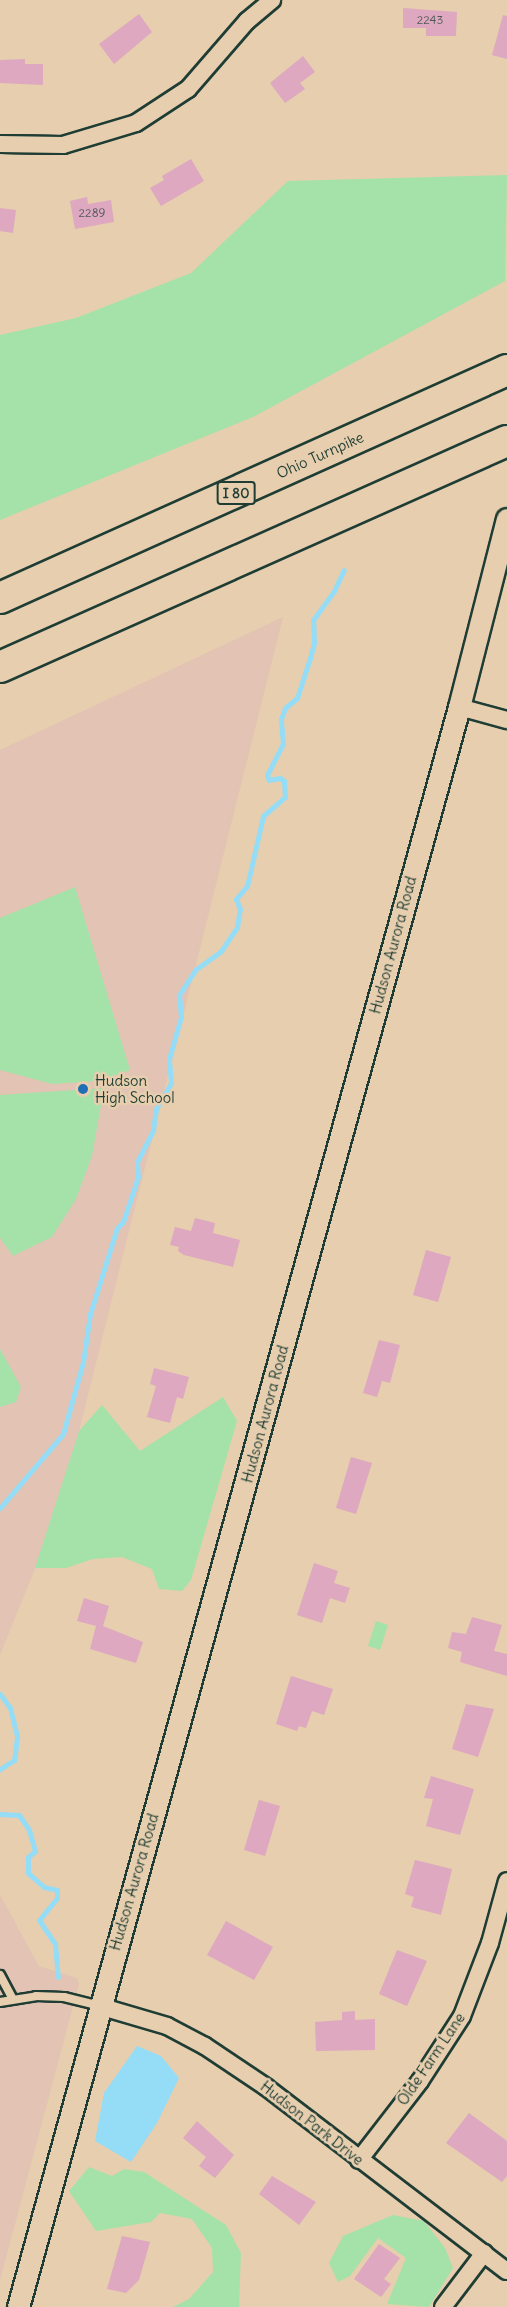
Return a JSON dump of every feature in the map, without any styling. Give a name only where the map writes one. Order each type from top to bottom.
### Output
[{"type":"highway","name":"Ohio Turnpike","points":[[0,598],[507,370]]},
{"type":"highway","points":[[0,667],[507,441]]},
{"type":"street","points":[[0,144],[31,147],[85,141],[157,112],[188,89],[247,21],[272,0]]},
{"type":"street","name":"Hudson Aurora Road","points":[[18,2307],[99,2006],[459,707],[507,519]]},
{"type":"street","points":[[459,707],[507,720]]},
{"type":"street","name":"Olde Farm Lane","points":[[359,2160],[420,2081],[462,2016],[490,1943],[507,1881]]},
{"type":"street","name":"Hudson Park Drive","points":[[99,2006],[167,2026],[205,2046],[266,2087],[507,2271]]},
{"type":"street","points":[[443,2307],[484,2253]]},
{"type":"lane","points":[[0,1974],[12,1998]]},
{"type":"lane","points":[[0,2002],[12,1998],[64,1997],[99,2006]]},
{"type":"shaded area","name":"Hudson High School","points":[[283,617],[80,1427],[47,1539],[0,1655],[0,750]]},
{"type":"shaded area","points":[[0,1895],[39,1966],[77,1978],[79,1984],[0,2280]]},
{"type":"green space","points":[[507,175],[505,281],[253,417],[0,520],[0,335],[76,318],[191,273],[288,181]]},
{"type":"green space","points":[[75,887],[130,1070],[99,1081],[52,1084],[0,1070],[0,918]]},
{"type":"green space","points":[[104,1088],[92,1156],[76,1199],[52,1237],[13,1256],[0,1238],[0,1095]]},
{"type":"green space","points":[[0,1349],[21,1387],[16,1402],[0,1407]]},
{"type":"green space","points":[[223,1397],[237,1421],[191,1580],[182,1591],[159,1589],[152,1569],[122,1557],[93,1559],[66,1568],[35,1568],[79,1431],[102,1405],[140,1451]]},
{"type":"green space","points":[[376,1621],[388,1625],[380,1650],[368,1646]]},
{"type":"green space","points":[[89,2167],[112,2176],[124,2169],[144,2172],[226,2225],[241,2253],[239,2307],[173,2307],[189,2299],[213,2272],[212,2248],[192,2219],[160,2213],[151,2222],[96,2231],[69,2191]]},
{"type":"green space","points":[[393,2215],[424,2221],[445,2248],[453,2268],[429,2307],[387,2304],[406,2258],[378,2238],[350,2276],[338,2282],[329,2263],[343,2236]]},
{"type":"water","points":[[137,2046],[161,2056],[179,2078],[157,2123],[131,2162],[95,2141],[104,2093]]},
{"type":"building","points":[[403,8],[457,12],[456,36],[426,36],[426,28],[403,28]]},
{"type":"building","points":[[139,14],[152,32],[114,64],[99,44]]},
{"type":"building","points":[[503,15],[507,16],[507,59],[492,55]]},
{"type":"building","points":[[303,56],[315,72],[300,83],[305,89],[285,103],[270,83]]},
{"type":"building","points":[[25,59],[25,64],[43,64],[43,85],[0,83],[0,60]]},
{"type":"building","points":[[191,159],[204,181],[161,206],[150,188],[164,180],[162,176]]},
{"type":"building","points":[[87,197],[88,204],[111,200],[114,222],[75,229],[70,201]]},
{"type":"building","points":[[0,208],[16,210],[13,233],[0,231]]},
{"type":"building","points":[[195,1218],[215,1223],[213,1233],[240,1240],[233,1267],[184,1255],[178,1251],[179,1247],[170,1245],[175,1227],[191,1231]]},
{"type":"building","points":[[426,1250],[451,1257],[438,1302],[413,1295]]},
{"type":"building","points":[[379,1340],[400,1345],[390,1383],[382,1381],[377,1397],[363,1393]]},
{"type":"building","points":[[154,1368],[189,1377],[183,1399],[177,1397],[170,1423],[147,1417],[156,1386],[150,1384]]},
{"type":"building","points":[[351,1457],[372,1463],[356,1514],[336,1508]]},
{"type":"building","points":[[314,1563],[338,1571],[334,1583],[350,1588],[345,1603],[330,1598],[322,1623],[297,1615]]},
{"type":"building","points":[[84,1598],[109,1606],[103,1626],[143,1642],[136,1663],[90,1649],[96,1626],[77,1621]]},
{"type":"building","points":[[472,1617],[502,1625],[494,1651],[507,1654],[507,1676],[460,1662],[462,1652],[448,1648],[452,1632],[466,1634]]},
{"type":"building","points":[[291,1676],[333,1689],[324,1715],[312,1711],[306,1728],[299,1726],[297,1731],[276,1724]]},
{"type":"building","points":[[466,1704],[494,1709],[478,1757],[452,1749]]},
{"type":"building","points":[[431,1776],[474,1789],[460,1835],[426,1826],[433,1799],[424,1798]]},
{"type":"building","points":[[259,1800],[280,1806],[265,1856],[244,1850]]},
{"type":"building","points":[[415,1860],[452,1869],[441,1915],[411,1907],[414,1897],[405,1894]]},
{"type":"building","points":[[226,1921],[273,1947],[254,1980],[207,1955]]},
{"type":"building","points":[[397,1950],[427,1961],[407,2006],[379,1994]]},
{"type":"building","points":[[355,2011],[355,2020],[375,2019],[375,2050],[316,2051],[315,2022],[342,2020],[342,2012]]},
{"type":"building","points":[[469,2113],[507,2141],[507,2176],[502,2182],[446,2143]]},
{"type":"building","points":[[197,2121],[234,2155],[215,2178],[199,2166],[206,2157],[183,2138]]},
{"type":"building","points":[[272,2176],[316,2202],[299,2225],[259,2194]]},
{"type":"building","points":[[122,2236],[150,2242],[139,2280],[126,2293],[107,2289]]},
{"type":"building","points":[[379,2244],[400,2258],[384,2279],[391,2284],[381,2297],[354,2279]]},
{"type":"waterway","points":[[0,1508],[63,1434],[83,1362],[90,1314],[117,1228],[123,1222],[138,1177],[137,1162],[153,1130],[156,1109],[171,1083],[169,1059],[181,1017],[179,995],[195,970],[221,951],[237,927],[240,909],[236,899],[247,886],[263,816],[285,797],[284,781],[280,778],[269,780],[267,775],[283,744],[281,719],[285,708],[297,698],[310,658],[314,643],[313,620],[334,591],[344,570]]},
{"type":"waterway","points":[[0,1694],[10,1708],[17,1737],[14,1760],[0,1769]]},
{"type":"waterway","points":[[0,1814],[19,1815],[29,1830],[35,1851],[28,1857],[28,1873],[44,1887],[57,1890],[57,1898],[39,1920],[55,1944],[58,1977]]},
{"type":"place","name":"Hudson High School","points":[[83,1089]]}]
